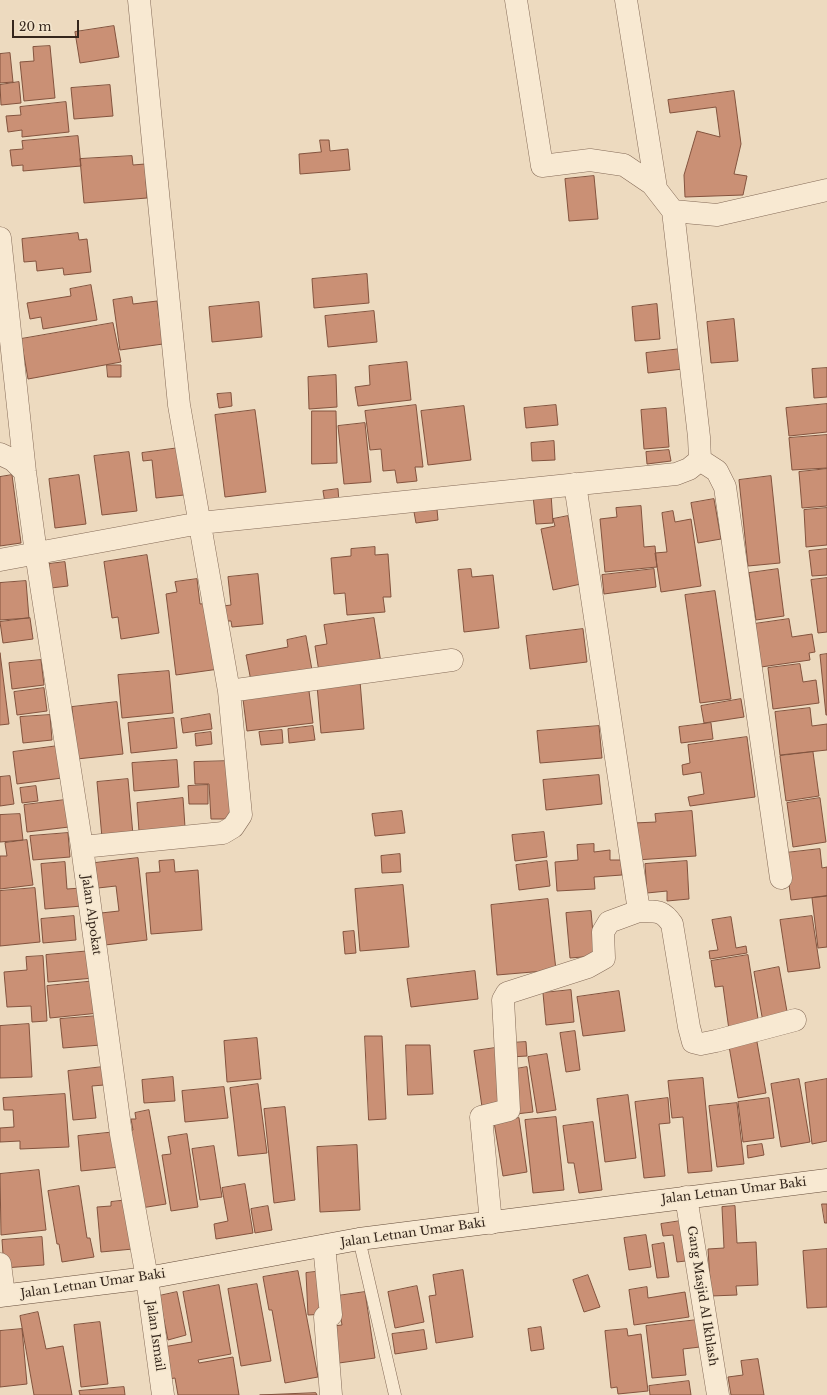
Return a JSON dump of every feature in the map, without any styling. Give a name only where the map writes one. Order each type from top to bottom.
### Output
[{"type":"street","points":[[82,848],[223,833],[233,827],[241,815],[229,691],[179,406],[139,0]]},
{"type":"street","points":[[516,0],[542,166],[590,160],[624,165],[652,184],[673,211],[700,437],[700,460]]},
{"type":"street","points":[[626,0],[656,188]]},
{"type":"street","points":[[673,211],[717,215],[827,192]]},
{"type":"street","name":"Jalan Alpokat","points":[[0,238],[25,472],[36,553],[82,848],[121,1134],[147,1278]]},
{"type":"street","points":[[0,454],[13,460],[25,472]]},
{"type":"street","points":[[0,560],[200,523],[676,474],[689,469],[700,460]]},
{"type":"street","points":[[700,460],[717,471],[725,487],[781,878]]},
{"type":"street","points":[[575,484],[639,911]]},
{"type":"street","points":[[229,691],[452,660]]},
{"type":"street","points":[[492,1223],[481,1117],[509,1110],[503,1000],[507,993],[588,967],[604,958],[603,932],[609,922],[639,911],[662,913],[668,917],[672,924],[693,1042],[701,1044],[716,1041],[795,1020]]},
{"type":"street","name":"Jalan Letnan Umar Baki","points":[[2,1296],[147,1278],[359,1239],[827,1180]]},
{"type":"street","name":"Gang Masjid Al Ikhlash","points":[[686,1197],[718,1395]]},
{"type":"street","points":[[324,1246],[331,1315],[325,1317],[331,1395]]},
{"type":"street","points":[[0,1264],[2,1296]]},
{"type":"street","name":"Jalan Ismail","points":[[147,1278],[162,1395]]},
{"type":"lane","points":[[359,1239],[395,1395]]},
{"type":"building","points":[[114,26],[119,57],[80,63],[75,32]]},
{"type":"building","points":[[50,46],[55,98],[24,101],[20,62],[34,61],[33,47]]},
{"type":"building","points":[[10,53],[13,82],[0,83],[0,54]]},
{"type":"building","points":[[19,82],[21,103],[1,105],[0,85]]},
{"type":"building","points":[[110,85],[113,116],[74,119],[71,88]]},
{"type":"building","points":[[734,91],[741,144],[734,174],[747,176],[743,195],[685,197],[684,175],[697,131],[720,137],[716,107],[670,113],[668,100]]},
{"type":"building","points":[[66,102],[69,132],[22,137],[22,130],[8,132],[6,116],[21,115],[20,107]]},
{"type":"building","points":[[78,136],[81,166],[23,171],[23,165],[12,166],[10,150],[23,149],[22,141]]},
{"type":"building","points":[[320,140],[329,140],[330,151],[348,149],[350,170],[300,174],[299,154],[321,152]]},
{"type":"building","points":[[132,156],[133,165],[145,164],[147,198],[84,203],[80,159]]},
{"type":"building","points":[[594,176],[598,219],[569,221],[565,179]]},
{"type":"building","points":[[78,233],[79,240],[87,239],[91,272],[64,275],[63,268],[37,271],[36,261],[24,262],[22,239]]},
{"type":"building","points":[[367,274],[369,303],[314,308],[312,279]]},
{"type":"building","points":[[91,285],[97,320],[43,329],[41,317],[30,319],[27,303],[71,296],[70,289]]},
{"type":"building","points":[[132,297],[133,304],[157,301],[163,344],[120,350],[113,300]]},
{"type":"building","points":[[259,302],[262,337],[212,342],[209,307]]},
{"type":"building","points":[[657,304],[660,339],[635,341],[632,307]]},
{"type":"building","points":[[374,311],[377,342],[328,347],[325,316]]},
{"type":"building","points":[[734,319],[738,361],[711,363],[707,322]]},
{"type":"building","points":[[113,323],[121,362],[28,379],[21,339]]},
{"type":"building","points":[[681,349],[683,369],[648,373],[646,353]]},
{"type":"building","points":[[407,362],[411,400],[358,406],[355,387],[370,385],[369,366]]},
{"type":"building","points":[[107,365],[121,365],[121,377],[108,377]]},
{"type":"building","points":[[827,368],[827,397],[814,398],[812,369]]},
{"type":"building","points":[[336,375],[337,407],[309,409],[308,377]]},
{"type":"building","points":[[231,393],[232,406],[219,408],[217,394]]},
{"type":"building","points":[[827,404],[827,432],[789,436],[786,408]]},
{"type":"building","points":[[416,405],[423,467],[415,467],[417,481],[397,483],[395,470],[383,471],[381,449],[370,450],[365,411]]},
{"type":"building","points":[[556,405],[558,425],[526,428],[524,408]]},
{"type":"building","points":[[464,406],[471,460],[428,465],[421,411]]},
{"type":"building","points":[[666,408],[669,447],[644,449],[641,410]]},
{"type":"building","points":[[255,410],[266,492],[225,497],[215,415]]},
{"type":"building","points":[[312,411],[336,411],[337,463],[312,464]]},
{"type":"building","points":[[365,423],[371,482],[344,484],[338,426]]},
{"type":"building","points":[[827,435],[827,468],[792,470],[789,438]]},
{"type":"building","points":[[554,441],[555,460],[532,461],[531,443]]},
{"type":"building","points":[[179,448],[184,495],[156,498],[152,460],[143,461],[142,453]]},
{"type":"building","points":[[669,450],[671,461],[647,464],[646,452]]},
{"type":"building","points":[[129,452],[137,511],[102,515],[94,456]]},
{"type":"building","points":[[827,469],[827,506],[802,508],[799,472]]},
{"type":"building","points":[[12,475],[21,543],[0,546],[0,477]]},
{"type":"building","points":[[79,475],[86,524],[55,528],[49,479]]},
{"type":"building","points":[[771,476],[780,563],[748,566],[739,480]]},
{"type":"building","points":[[338,489],[339,502],[325,503],[323,491]]},
{"type":"building","points":[[551,494],[553,523],[536,524],[533,496]]},
{"type":"building","points":[[714,499],[721,539],[698,543],[691,503]]},
{"type":"building","points":[[641,506],[644,547],[655,546],[657,567],[605,572],[600,519],[617,517],[616,508]]},
{"type":"building","points":[[827,508],[827,545],[806,547],[804,510]]},
{"type":"building","points":[[437,509],[438,520],[416,523],[414,512]]},
{"type":"building","points":[[673,511],[675,522],[691,519],[701,586],[661,592],[655,553],[667,552],[662,513]]},
{"type":"building","points":[[568,516],[581,584],[553,590],[541,529],[555,526],[553,519]]},
{"type":"building","points":[[375,547],[375,555],[388,554],[391,597],[383,597],[385,612],[347,615],[345,593],[334,594],[331,558],[351,556],[351,549]]},
{"type":"building","points":[[827,549],[827,575],[812,576],[809,551]]},
{"type":"building","points":[[147,555],[159,633],[121,639],[118,617],[112,618],[104,562]]},
{"type":"building","points":[[65,562],[68,586],[51,588],[49,564]]},
{"type":"building","points":[[471,569],[472,577],[493,575],[499,628],[464,632],[458,570]]},
{"type":"building","points":[[654,569],[656,587],[604,594],[602,575]]},
{"type":"building","points":[[778,569],[784,616],[756,620],[749,573]]},
{"type":"building","points":[[258,574],[263,624],[232,627],[231,621],[224,621],[223,606],[231,605],[228,577]]},
{"type":"building","points":[[827,578],[827,632],[818,633],[811,580]]},
{"type":"building","points":[[197,579],[200,604],[211,603],[219,669],[176,675],[166,594],[177,592],[175,582]]},
{"type":"building","points":[[26,581],[29,618],[0,620],[0,583]]},
{"type":"building","points":[[715,591],[731,699],[700,703],[685,595]]},
{"type":"building","points":[[30,618],[33,639],[3,643],[0,622]]},
{"type":"building","points":[[374,618],[381,663],[319,672],[315,646],[327,644],[324,625]]},
{"type":"building","points":[[789,619],[792,637],[812,634],[815,652],[809,653],[810,660],[761,667],[754,624]]},
{"type":"building","points":[[583,629],[587,662],[530,669],[526,636]]},
{"type":"building","points":[[306,636],[312,670],[251,681],[246,655],[288,647],[287,640]]},
{"type":"building","points":[[0,653],[9,724],[0,725]]},
{"type":"building","points":[[827,654],[827,715],[826,715],[820,655]]},
{"type":"building","points":[[41,660],[44,685],[12,689],[9,663]]},
{"type":"building","points":[[800,664],[803,682],[816,680],[819,703],[773,709],[768,668]]},
{"type":"building","points":[[169,671],[173,713],[122,718],[118,675]]},
{"type":"building","points":[[360,681],[364,729],[321,733],[317,685]]},
{"type":"building","points":[[44,688],[47,711],[17,715],[14,692]]},
{"type":"building","points":[[309,691],[313,723],[247,731],[243,699]]},
{"type":"building","points":[[741,699],[744,717],[704,723],[701,706]]},
{"type":"building","points":[[117,702],[123,754],[77,759],[72,707]]},
{"type":"building","points":[[810,708],[812,726],[827,724],[827,750],[780,755],[775,712]]},
{"type":"building","points":[[210,714],[212,729],[183,733],[181,719]]},
{"type":"building","points":[[50,715],[52,740],[23,743],[20,717]]},
{"type":"building","points":[[174,718],[177,748],[131,753],[128,723]]},
{"type":"building","points":[[711,723],[713,739],[681,743],[679,727]]},
{"type":"building","points":[[313,726],[315,740],[289,743],[288,729]]},
{"type":"building","points":[[599,726],[602,758],[540,763],[537,731]]},
{"type":"building","points":[[282,730],[283,743],[261,745],[259,732]]},
{"type":"building","points":[[211,732],[212,744],[196,746],[195,734]]},
{"type":"building","points":[[747,737],[755,797],[690,806],[688,797],[704,794],[701,772],[683,775],[682,765],[690,763],[688,745]]},
{"type":"building","points":[[58,746],[62,778],[17,784],[13,752]]},
{"type":"building","points":[[813,752],[819,796],[786,801],[780,756]]},
{"type":"building","points":[[177,760],[179,787],[134,791],[132,763]]},
{"type":"building","points":[[232,761],[234,819],[211,819],[209,784],[195,784],[194,762]]},
{"type":"building","points":[[599,775],[602,804],[546,810],[543,780]]},
{"type":"building","points":[[10,776],[14,804],[0,806],[0,777]]},
{"type":"building","points":[[128,779],[133,835],[102,838],[97,782]]},
{"type":"building","points":[[208,785],[208,804],[189,804],[188,786]]},
{"type":"building","points":[[36,786],[38,801],[22,803],[20,788]]},
{"type":"building","points":[[183,798],[185,827],[139,831],[137,803]]},
{"type":"building","points":[[820,798],[826,842],[793,847],[787,803]]},
{"type":"building","points":[[65,800],[69,827],[27,832],[24,805]]},
{"type":"building","points":[[402,811],[405,833],[375,836],[372,814]]},
{"type":"building","points":[[692,811],[696,856],[636,860],[634,823],[656,822],[655,814]]},
{"type":"building","points":[[20,814],[23,840],[0,842],[0,815]]},
{"type":"building","points":[[544,832],[547,857],[515,861],[512,835]]},
{"type":"building","points":[[68,833],[70,857],[33,860],[30,836]]},
{"type":"building","points":[[27,840],[33,885],[0,889],[0,856],[7,856],[5,843]]},
{"type":"building","points":[[594,844],[594,852],[610,850],[610,860],[621,860],[622,875],[594,877],[595,889],[557,891],[555,862],[578,860],[577,845]]},
{"type":"building","points":[[820,849],[822,868],[827,867],[827,896],[791,900],[785,853]]},
{"type":"building","points":[[400,854],[401,872],[382,873],[381,856]]},
{"type":"building","points":[[138,858],[147,940],[105,945],[101,913],[119,911],[116,886],[98,888],[95,863]]},
{"type":"building","points":[[174,860],[175,872],[198,870],[202,930],[151,934],[146,873],[160,872],[159,861]]},
{"type":"building","points":[[547,861],[550,886],[519,890],[516,865]]},
{"type":"building","points":[[687,861],[689,899],[667,901],[667,891],[647,893],[645,864]]},
{"type":"building","points":[[65,862],[67,889],[81,888],[82,906],[45,909],[41,864]]},
{"type":"building","points":[[403,885],[409,947],[360,951],[355,889]]},
{"type":"building","points":[[35,888],[40,942],[0,946],[0,891]]},
{"type":"building","points":[[827,896],[827,947],[818,948],[812,898]]},
{"type":"building","points":[[548,899],[556,970],[497,975],[491,905]]},
{"type":"building","points":[[591,911],[595,956],[570,958],[566,913]]},
{"type":"building","points":[[74,916],[76,940],[43,943],[41,919]]},
{"type":"building","points":[[812,916],[820,968],[788,972],[780,920]]},
{"type":"building","points":[[731,917],[736,948],[746,946],[747,953],[710,959],[709,951],[718,950],[712,920]]},
{"type":"building","points":[[354,931],[356,953],[345,954],[343,932]]},
{"type":"building","points":[[91,951],[94,978],[48,982],[46,955]]},
{"type":"building","points":[[748,955],[759,1025],[729,1030],[723,986],[715,987],[711,961]]},
{"type":"building","points":[[43,956],[47,1021],[32,1022],[31,1006],[7,1007],[4,972],[27,970],[26,957]]},
{"type":"building","points":[[779,967],[788,1017],[763,1022],[754,972]]},
{"type":"building","points":[[475,971],[478,999],[411,1007],[407,979]]},
{"type":"building","points":[[96,981],[99,1013],[50,1018],[47,986]]},
{"type":"building","points":[[571,990],[574,1022],[546,1025],[543,993]]},
{"type":"building","points":[[619,991],[625,1031],[583,1036],[577,997]]},
{"type":"building","points":[[98,1016],[101,1045],[63,1048],[60,1019]]},
{"type":"building","points":[[29,1024],[32,1077],[0,1078],[0,1026]]},
{"type":"building","points":[[575,1031],[580,1070],[566,1072],[560,1033]]},
{"type":"building","points":[[365,1036],[382,1036],[386,1119],[369,1120]]},
{"type":"building","points":[[257,1038],[261,1079],[227,1082],[224,1041]]},
{"type":"building","points":[[526,1042],[527,1056],[510,1057],[510,1043]]},
{"type":"building","points":[[757,1042],[766,1093],[738,1098],[729,1046]]},
{"type":"building","points":[[406,1045],[430,1045],[433,1094],[408,1095]]},
{"type":"building","points":[[495,1048],[503,1104],[482,1107],[474,1051]]},
{"type":"building","points":[[547,1054],[556,1110],[537,1113],[528,1057]]},
{"type":"building","points":[[103,1067],[104,1085],[92,1086],[96,1118],[73,1120],[68,1071]]},
{"type":"building","points":[[527,1067],[533,1112],[516,1114],[510,1070]]},
{"type":"building","points":[[173,1077],[175,1101],[144,1103],[142,1080]]},
{"type":"building","points":[[703,1078],[712,1171],[688,1173],[683,1117],[672,1118],[668,1081]]},
{"type":"building","points":[[799,1079],[810,1142],[781,1147],[771,1084]]},
{"type":"building","points":[[827,1079],[827,1141],[812,1144],[805,1083]]},
{"type":"building","points":[[258,1084],[267,1153],[238,1156],[230,1088]]},
{"type":"building","points":[[224,1087],[228,1118],[185,1122],[182,1091]]},
{"type":"building","points":[[65,1094],[69,1147],[20,1149],[20,1141],[0,1142],[0,1128],[14,1127],[13,1110],[4,1110],[3,1098]]},
{"type":"building","points":[[628,1095],[636,1158],[605,1162],[597,1099]]},
{"type":"building","points":[[668,1098],[670,1123],[659,1124],[665,1176],[644,1178],[635,1102]]},
{"type":"building","points":[[769,1098],[774,1138],[743,1142],[738,1102]]},
{"type":"building","points":[[737,1103],[744,1164],[717,1167],[709,1106]]},
{"type":"building","points":[[285,1107],[295,1200],[274,1203],[264,1109]]},
{"type":"building","points":[[149,1110],[166,1204],[141,1208],[127,1131],[133,1130],[131,1119],[136,1119],[135,1113]]},
{"type":"building","points":[[556,1117],[564,1190],[533,1193],[525,1120]]},
{"type":"building","points":[[519,1118],[527,1172],[503,1176],[494,1122]]},
{"type":"building","points":[[593,1122],[602,1190],[579,1193],[574,1163],[568,1163],[563,1126]]},
{"type":"building","points":[[116,1132],[120,1167],[81,1171],[78,1136]]},
{"type":"building","points":[[187,1134],[198,1207],[171,1211],[162,1155],[171,1154],[168,1137]]},
{"type":"building","points":[[762,1144],[764,1155],[748,1158],[747,1146]]},
{"type":"building","points":[[357,1145],[360,1210],[320,1212],[317,1147]]},
{"type":"building","points":[[214,1146],[222,1197],[200,1200],[192,1149]]},
{"type":"building","points":[[39,1170],[46,1230],[1,1235],[0,1174]]},
{"type":"building","points":[[245,1184],[253,1233],[216,1239],[214,1224],[228,1221],[222,1188]]},
{"type":"building","points":[[79,1186],[87,1238],[90,1238],[94,1257],[62,1262],[59,1244],[57,1244],[48,1191]]},
{"type":"building","points":[[128,1200],[133,1249],[101,1252],[97,1207],[111,1206],[111,1202]]},
{"type":"building","points":[[822,1204],[827,1204],[827,1223],[825,1223]]},
{"type":"building","points":[[268,1206],[272,1230],[255,1233],[251,1209]]},
{"type":"building","points":[[735,1206],[737,1243],[756,1242],[758,1285],[736,1286],[737,1295],[711,1296],[708,1249],[724,1248],[722,1207]]},
{"type":"building","points":[[687,1220],[694,1260],[677,1262],[673,1235],[663,1236],[661,1224]]},
{"type":"building","points":[[646,1235],[651,1267],[629,1270],[624,1238]]},
{"type":"building","points":[[42,1237],[44,1265],[4,1268],[2,1240]]},
{"type":"building","points":[[664,1243],[669,1277],[657,1278],[652,1245]]},
{"type":"building","points":[[827,1249],[827,1307],[807,1308],[803,1251]]},
{"type":"building","points":[[463,1270],[473,1337],[436,1343],[429,1296],[436,1295],[433,1275]]},
{"type":"building","points":[[298,1271],[318,1377],[285,1383],[272,1310],[269,1310],[263,1277]]},
{"type":"building","points":[[323,1271],[325,1314],[308,1315],[306,1273]]},
{"type":"building","points":[[588,1275],[600,1307],[584,1312],[573,1280]]},
{"type":"building","points":[[257,1284],[271,1361],[241,1366],[228,1289]]},
{"type":"building","points":[[219,1285],[231,1354],[198,1360],[199,1363],[233,1357],[239,1395],[178,1395],[175,1378],[169,1379],[163,1347],[192,1342],[183,1292]]},
{"type":"building","points":[[417,1286],[424,1322],[395,1328],[388,1292]]},
{"type":"building","points":[[647,1287],[648,1298],[685,1292],[689,1317],[634,1325],[629,1290]]},
{"type":"building","points":[[177,1292],[186,1335],[168,1340],[159,1296]]},
{"type":"building","points":[[365,1292],[375,1358],[339,1363],[333,1326],[342,1325],[337,1296]]},
{"type":"building","points":[[38,1312],[46,1349],[63,1346],[72,1395],[34,1395],[20,1316]]},
{"type":"building","points":[[697,1320],[700,1347],[683,1349],[686,1375],[652,1378],[646,1326]]},
{"type":"building","points":[[100,1322],[108,1384],[81,1387],[74,1325]]},
{"type":"building","points":[[541,1327],[544,1349],[531,1351],[528,1329]]},
{"type":"building","points":[[22,1329],[27,1384],[0,1387],[0,1331]]},
{"type":"building","points":[[627,1329],[628,1336],[641,1334],[648,1391],[618,1394],[617,1387],[611,1388],[605,1331]]},
{"type":"building","points":[[424,1330],[427,1349],[395,1354],[392,1334]]},
{"type":"building","points":[[758,1359],[764,1395],[731,1395],[728,1377],[743,1375],[741,1361]]},
{"type":"building","points":[[689,1381],[691,1395],[650,1395],[649,1386]]},
{"type":"building","points":[[124,1387],[125,1395],[80,1395],[79,1391]]},
{"type":"building","points":[[316,1393],[317,1395],[260,1395]]}]
